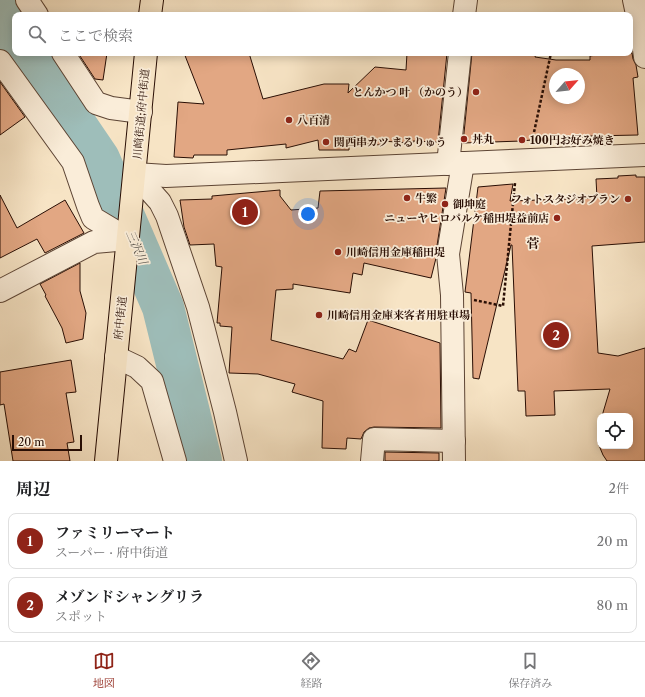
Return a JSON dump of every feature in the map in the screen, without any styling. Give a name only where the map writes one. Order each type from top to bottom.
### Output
[{"type":"main road","points":[[150,12],[152,0]]},
{"type":"main road","name":"川崎街道;府中街道","points":[[140,170],[140,112],[146,56]]},
{"type":"main road","name":"府中街道","points":[[106,461],[127,249],[140,170]]},
{"type":"street","points":[[27,0],[35,12]]},
{"type":"street","points":[[464,12],[466,0]]},
{"type":"street","points":[[634,0],[645,57]]},
{"type":"street","points":[[65,56],[96,103],[111,108],[140,112]]},
{"type":"street","points":[[372,461],[374,439],[454,451],[452,295],[448,254],[456,163],[460,56]]},
{"type":"street","points":[[0,60],[73,162],[93,218],[127,249]]},
{"type":"street","points":[[140,170],[166,176],[311,171],[645,155]]},
{"type":"street","points":[[140,170],[167,216],[198,307],[236,461]]},
{"type":"street","points":[[0,292],[92,243],[127,249]]},
{"type":"street","points":[[116,357],[137,367],[152,381],[175,461]]},
{"type":"path","points":[[533,138],[550,56]]},
{"type":"path","points":[[452,295],[503,306],[515,176]]},
{"type":"building","points":[[80,56],[107,56],[103,80],[95,79]]},
{"type":"building","points":[[185,56],[250,56],[263,99],[324,84],[349,84],[348,93],[375,67],[406,70],[407,56],[447,56],[438,142],[413,141],[413,143],[381,141],[380,145],[349,142],[349,150],[319,150],[318,140],[286,148],[286,144],[227,150],[227,155],[194,155],[193,158],[174,157],[178,102],[204,104]]},
{"type":"building","points":[[472,56],[535,56],[556,60],[590,60],[590,56],[632,56],[638,77],[633,78],[638,135],[590,136],[568,139],[568,136],[522,141],[463,143]]},
{"type":"building","points":[[0,82],[25,117],[0,135]]},
{"type":"building","points":[[636,175],[636,177],[645,177],[645,242],[592,246],[598,353],[618,356],[645,348],[645,461],[607,461],[603,455],[600,449],[633,449],[633,413],[603,413],[610,389],[554,391],[555,415],[526,416],[525,391],[518,391],[512,245],[479,379],[473,378],[471,293],[465,292],[478,187],[513,184],[510,201],[597,198],[596,179],[618,178],[618,176]]},
{"type":"building","points":[[446,188],[436,258],[431,278],[364,263],[362,275],[353,273],[350,293],[293,284],[293,289],[276,290],[271,340],[343,359],[349,349],[356,352],[368,320],[440,343],[441,428],[374,427],[369,428],[364,432],[361,439],[347,438],[346,449],[322,448],[323,401],[292,392],[295,384],[258,374],[229,373],[232,327],[220,326],[220,323],[217,323],[222,267],[216,266],[214,244],[190,245],[184,227],[180,200],[212,199],[212,196],[280,190],[280,196],[291,210],[318,208],[320,191]]},
{"type":"building","points":[[0,195],[17,228],[65,200],[84,233],[45,253],[37,239],[0,258]]},
{"type":"building","points":[[80,263],[80,291],[86,313],[83,339],[66,343],[62,328],[40,284]]},
{"type":"building","points":[[71,360],[76,392],[66,393],[74,442],[67,443],[70,461],[13,461],[4,404],[0,405],[0,372]]},
{"type":"building","points":[[385,452],[439,453],[439,461],[385,461]]},
{"type":"waterway","name":"三沢川","points":[[0,13],[12,31]]},
{"type":"waterway","name":"三沢川","points":[[29,56],[99,159],[163,307],[201,461]]},
{"type":"place","name":"とんかつ 叶 （かのう）","points":[[476,92]]},
{"type":"place","name":"八百清","points":[[289,120]]},
{"type":"place","name":"丼丸","points":[[464,139]]},
{"type":"place","name":"100円お好み焼き","points":[[522,140]]},
{"type":"place","name":"関西串カツ まるりゅう","points":[[326,142]]},
{"type":"place","name":"牛繁","points":[[407,198]]},
{"type":"place","name":"フォトスタジオブラン","points":[[628,199]]},
{"type":"place","name":"御坤庭","points":[[445,204]]},
{"type":"place","name":"ファミリーマート","points":[[245,212]]},
{"type":"place","name":"ニューヤヒロパルケ稲田堤益前店","points":[[557,218]]},
{"type":"place","name":"川崎信用金庫稲田堤","points":[[338,252]]},
{"type":"place","name":"川崎信用金庫来客者用駐車場","points":[[319,315]]},
{"type":"place","name":"メゾンドシャングリラ","points":[[556,335]]},
{"type":"district","name":"菅","points":[[533,243]]}]
